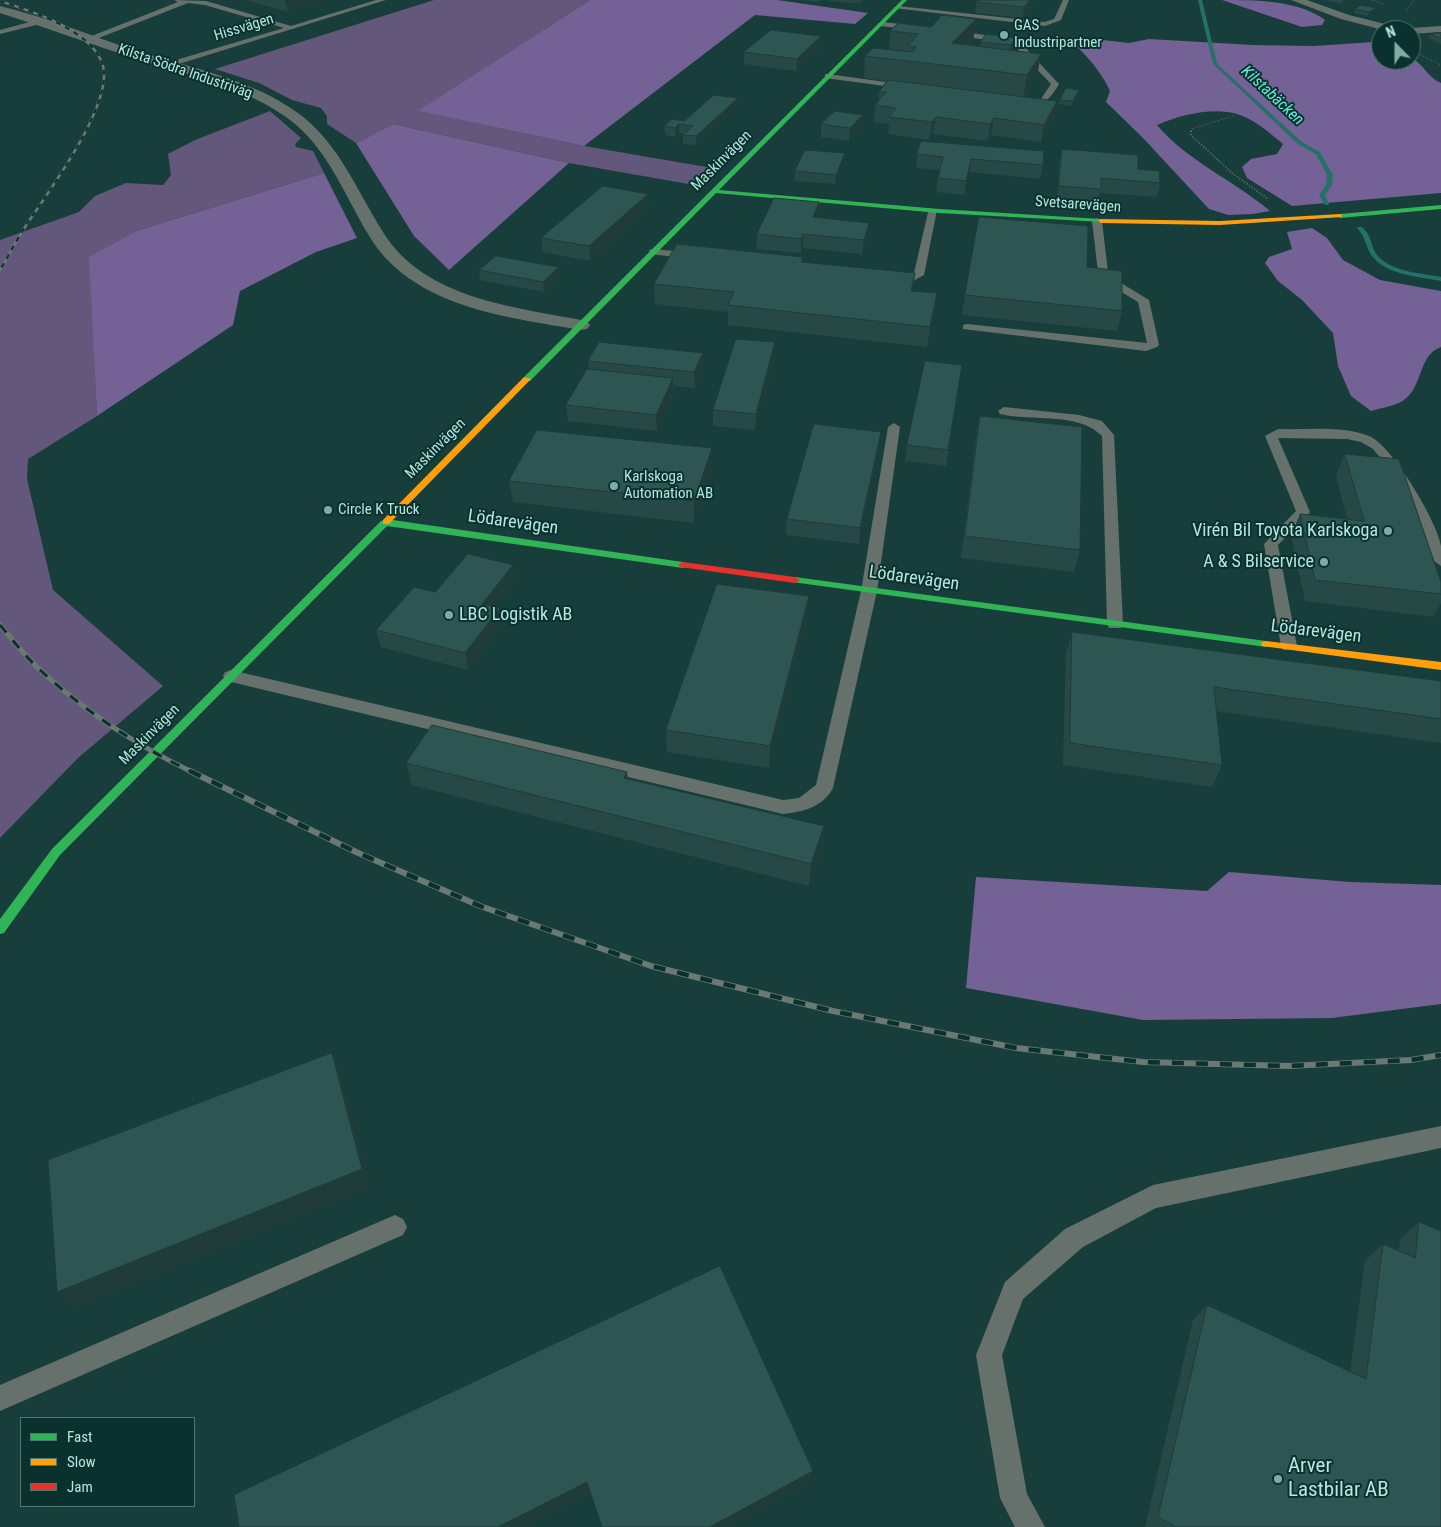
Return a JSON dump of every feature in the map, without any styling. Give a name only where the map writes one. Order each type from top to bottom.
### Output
[{"type":"street","points":[[1296,0],[1345,18],[1371,24]]},
{"type":"street","name":"Maskinvägen","points":[[0,928],[56,852],[713,191],[902,4]]},
{"type":"street","name":"Kilsta Södra Industriväg","points":[[0,9],[169,65],[257,96],[277,106],[307,126],[330,153],[378,238],[392,258],[410,273],[457,296],[518,313],[581,325]]},
{"type":"street","points":[[1421,30],[1441,29]]},
{"type":"street","name":"Svetsarevägen","points":[[713,191],[932,210],[1098,221],[1184,224],[1296,220],[1441,207]]},
{"type":"street","name":"Lödarevägen","points":[[384,522],[869,591],[1441,666]]},
{"type":"lane","name":"Hissvägen","points":[[169,65],[383,0]]},
{"type":"lane","points":[[902,4],[1045,24],[1053,23],[1056,20],[1066,0]]},
{"type":"lane","points":[[88,39],[181,1],[206,3],[292,28]]},
{"type":"lane","points":[[0,32],[37,22]]},
{"type":"lane","points":[[882,24],[931,30]]},
{"type":"lane","points":[[941,31],[1010,39],[1055,84],[1045,101],[1041,104],[1013,101]]},
{"type":"lane","points":[[828,76],[916,88]]},
{"type":"lane","points":[[883,275],[913,278],[919,275],[932,210]]},
{"type":"lane","points":[[967,327],[1146,347],[1153,345],[1143,300],[1109,280],[1103,272],[1098,221]]},
{"type":"lane","points":[[653,252],[711,258]]},
{"type":"lane","points":[[1004,411],[1075,418],[1097,424],[1108,435],[1115,624]]},
{"type":"lane","points":[[230,676],[783,808],[801,806],[813,800],[824,788],[869,591],[894,427]]},
{"type":"lane","points":[[1289,646],[1271,544],[1303,512],[1271,436],[1278,433],[1337,436],[1364,438],[1377,443],[1399,473],[1441,561]]},
{"type":"lane","points":[[1031,1527],[1014,1498],[988,1355],[1014,1291],[1074,1238],[1153,1197],[1441,1137]]},
{"type":"lane","points":[[0,1398],[395,1226]]},
{"type":"path","points":[[1406,11],[1414,0]]},
{"type":"path","points":[[1421,55],[1441,65]]},
{"type":"path","points":[[1188,71],[1212,87],[1218,97],[1238,111],[1233,116],[1191,129],[1191,135],[1232,173],[1296,220]]},
{"type":"shaded area","points":[[434,0],[590,0],[419,111],[584,146],[718,169],[700,186],[569,163],[393,124],[356,143],[327,124],[327,116],[321,108],[292,100],[259,83],[215,69]]},
{"type":"shaded area","points":[[590,0],[777,0],[868,13],[855,24],[755,15],[584,146],[418,111]]},
{"type":"shaded area","points":[[1222,0],[1276,2],[1303,8],[1325,20],[1322,25],[1302,27]]},
{"type":"shaded area","points":[[1076,37],[1129,43],[1149,39],[1253,45],[1313,46],[1371,42],[1371,70],[1421,70],[1421,65],[1433,78],[1441,83],[1441,193],[1292,206],[1247,178],[1242,167],[1251,159],[1277,154],[1283,144],[1256,123],[1237,114],[1218,111],[1186,115],[1157,125],[1182,149],[1270,211],[1228,215],[1209,209],[1143,138],[1106,102],[1110,91],[1102,77],[1085,55],[1066,39]]},
{"type":"shaded area","points":[[270,111],[301,138],[295,144],[296,147],[313,151],[324,173],[136,231],[90,257],[97,416],[28,459],[27,479],[53,590],[163,686],[78,758],[0,838],[0,240],[79,212],[95,196],[126,183],[163,185],[171,175],[168,154],[195,140]]},
{"type":"shaded area","points":[[393,124],[569,163],[449,270],[414,236],[356,143]]},
{"type":"shaded area","points":[[324,173],[357,238],[316,252],[240,291],[233,325],[97,416],[89,257],[136,231]]},
{"type":"shaded area","points":[[1312,228],[1327,238],[1343,260],[1380,280],[1441,291],[1441,347],[1428,357],[1415,387],[1401,402],[1371,411],[1351,396],[1338,366],[1333,333],[1302,300],[1278,281],[1265,263],[1269,257],[1292,249],[1287,232]]},
{"type":"shaded area","points":[[1229,872],[1350,882],[1441,885],[1441,1004],[1332,1018],[1143,1020],[966,988],[976,877],[1207,891]]},
{"type":"building","points":[[978,0],[1030,0],[1024,7],[976,2]]},
{"type":"building","points":[[1361,5],[1376,8],[1369,12],[1355,9]]},
{"type":"building","points":[[942,15],[976,19],[952,43],[1041,54],[1027,75],[865,56],[873,48],[912,52],[916,47],[908,46],[918,34],[890,31],[898,23],[931,27]]},
{"type":"building","points":[[771,30],[821,36],[797,59],[744,52]]},
{"type":"building","points":[[1441,33],[1441,39],[1431,34]]},
{"type":"building","points":[[986,34],[1016,38],[1011,45],[981,42]]},
{"type":"building","points":[[888,80],[1057,101],[1044,125],[994,118],[990,124],[936,117],[932,122],[889,117],[896,108],[875,105],[886,92],[879,92]]},
{"type":"building","points":[[1066,88],[1079,90],[1073,101],[1060,100]]},
{"type":"building","points":[[714,95],[738,98],[696,136],[683,135],[693,126],[679,124],[675,128],[664,126],[672,119],[684,121]]},
{"type":"building","points":[[835,111],[863,115],[850,128],[821,124]]},
{"type":"building","points":[[921,141],[1044,151],[1043,165],[971,159],[966,181],[938,178],[943,157],[917,154]]},
{"type":"building","points":[[1062,149],[1138,155],[1138,169],[1159,171],[1160,183],[1101,178],[1101,189],[1059,186]]},
{"type":"building","points":[[805,150],[845,153],[836,175],[795,171]]},
{"type":"building","points":[[603,186],[648,194],[589,246],[541,238]]},
{"type":"building","points":[[774,198],[819,202],[813,217],[869,223],[864,240],[803,234],[801,239],[757,234]]},
{"type":"building","points":[[979,217],[1088,226],[1087,267],[1122,271],[1122,311],[965,295]]},
{"type":"building","points":[[677,244],[803,257],[801,262],[915,273],[911,291],[937,293],[930,327],[728,305],[734,292],[654,284]]},
{"type":"building","points":[[496,256],[559,267],[543,282],[479,270]]},
{"type":"building","points":[[736,339],[775,342],[756,414],[713,410]]},
{"type":"building","points":[[599,342],[703,353],[694,372],[588,361]]},
{"type":"building","points":[[925,361],[962,365],[948,450],[907,445]]},
{"type":"building","points":[[587,369],[673,378],[656,415],[566,405]]},
{"type":"building","points":[[980,416],[1082,427],[1080,550],[965,536]]},
{"type":"building","points":[[814,424],[881,432],[860,528],[787,519]]},
{"type":"building","points":[[537,430],[712,448],[694,501],[509,481]]},
{"type":"building","points":[[1345,454],[1399,459],[1441,582],[1441,594],[1315,580],[1300,514],[1364,521]]},
{"type":"building","name":"LBC Logistik AB","points":[[468,554],[513,565],[482,604],[500,608],[465,653],[376,630],[414,587],[435,592]]},
{"type":"building","points":[[717,584],[809,596],[770,746],[666,730]]},
{"type":"building","points":[[1072,632],[1441,681],[1441,719],[1214,687],[1222,765],[1070,743]]},
{"type":"building","points":[[432,725],[627,772],[624,778],[824,826],[811,864],[406,763]]},
{"type":"building","points":[[332,1053],[362,1169],[57,1292],[48,1160]]},
{"type":"building","points":[[1419,1222],[1441,1231],[1441,1527],[1176,1527],[1158,1517],[1207,1305],[1366,1379],[1383,1244],[1415,1258]]},
{"type":"building","points":[[720,1266],[813,1471],[710,1527],[602,1527],[587,1482],[498,1527],[239,1527],[234,1495]]},
{"type":"waterway","name":"Kilstabäcken","points":[[1200,0],[1215,64],[1300,143],[1318,153],[1330,175],[1329,185],[1322,195],[1327,204]]},
{"type":"waterway","name":"Kilstabäcken","points":[[1360,228],[1367,236],[1374,255],[1383,263],[1407,272],[1441,279]]},
{"type":"railway","points":[[0,1],[44,16],[74,32],[87,42],[97,53],[103,66],[104,83],[89,124],[77,147],[23,230],[0,270]]},
{"type":"railway","points":[[0,625],[33,663],[92,713],[131,739],[192,772]]},
{"type":"railway","points":[[190,771],[356,852],[480,906],[651,966],[833,1011],[1016,1048],[1143,1062],[1289,1066],[1411,1060],[1441,1055]]},
{"type":"traffic: fast","points":[[527,379],[905,0]]},
{"type":"traffic: fast","points":[[713,191],[939,211],[1101,221]]},
{"type":"traffic: fast","points":[[1340,216],[1441,207]]},
{"type":"traffic: fast","points":[[0,929],[56,852],[386,522]]},
{"type":"traffic: fast","points":[[384,523],[683,565]]},
{"type":"traffic: fast","points":[[795,580],[1266,644]]},
{"type":"traffic: slow","points":[[1101,221],[1220,223],[1340,216]]},
{"type":"traffic: slow","points":[[386,522],[527,379]]},
{"type":"traffic: slow","points":[[1266,644],[1441,666]]},
{"type":"traffic: jam","points":[[683,565],[795,580]]},
{"type":"place","name":"GAS Industripartner","points":[[1004,35]]},
{"type":"place","name":"Karlskoga Automation AB","points":[[614,486]]},
{"type":"place","name":"Circle K Truck","points":[[328,510]]},
{"type":"place","name":"Virén Bil Toyota Karlskoga","points":[[1388,531]]},
{"type":"place","name":"A & S Bilservice","points":[[1324,562]]},
{"type":"place","name":"LBC Logistik AB","points":[[449,615]]},
{"type":"place","name":"Arver Lastbilar AB","points":[[1278,1479]]}]
